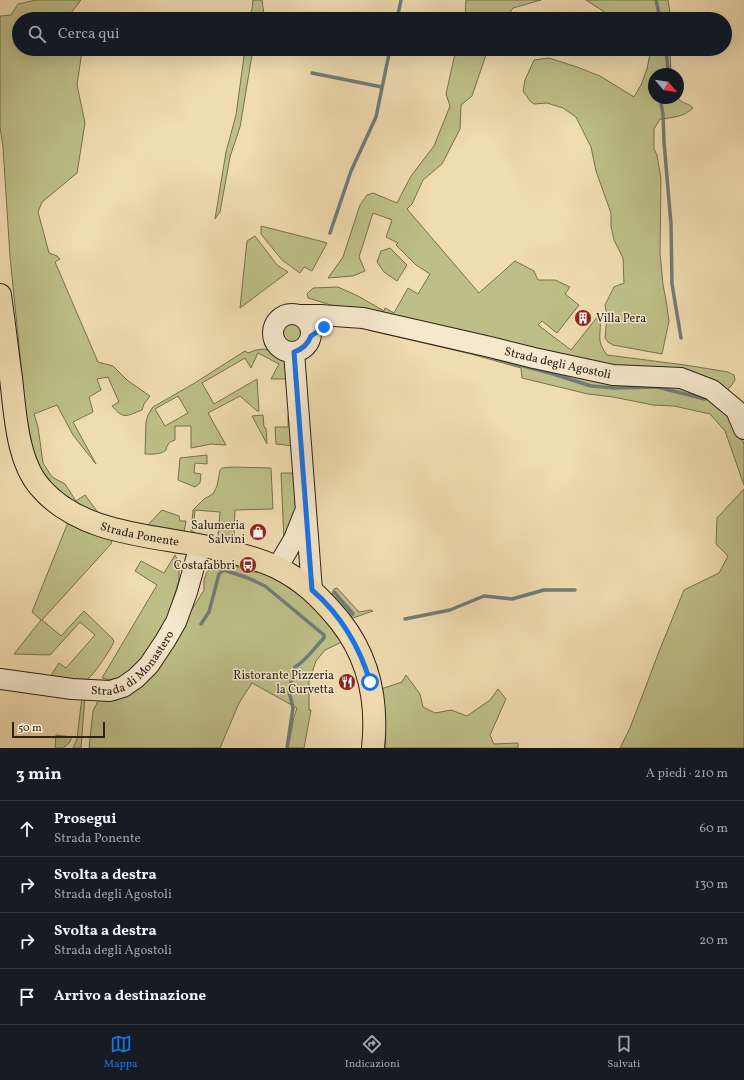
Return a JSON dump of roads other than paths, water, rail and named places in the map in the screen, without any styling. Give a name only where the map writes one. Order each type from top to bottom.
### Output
[{"type":"main road","name":"Strada Ponente","points":[[0,294],[16,423],[21,447],[28,468],[40,487],[55,501],[85,520],[127,532],[200,545],[245,555],[277,568],[312,590],[326,604],[349,634],[365,665],[370,682],[374,708],[374,748]]},
{"type":"street","name":"Strada degli Agostoli","points":[[353,317],[324,327],[311,336],[304,348],[294,352],[282,349],[277,345],[274,339],[273,328],[276,323],[284,316],[289,314],[353,317],[363,318],[613,375],[681,378],[712,390],[736,410],[744,429]]},
{"type":"street","points":[[299,315],[305,318],[308,323],[311,329],[311,336]]},
{"type":"street","points":[[294,352],[312,590]]},
{"type":"street","points":[[277,568],[294,539],[305,507]]},
{"type":"street","name":"Strada di Monastero","points":[[0,679],[72,689],[110,690],[122,687],[136,678],[150,665],[176,622],[187,592],[200,545]]},
{"type":"waterway","points":[[398,12],[401,0]]},
{"type":"waterway","points":[[656,0],[659,12]]},
{"type":"waterway","points":[[330,233],[351,171],[376,117],[389,56]]},
{"type":"waterway","points":[[667,56],[668,68]]},
{"type":"waterway","points":[[312,73],[382,87]]},
{"type":"waterway","points":[[661,104],[671,224],[672,284],[681,338]]},
{"type":"waterway","points":[[493,358],[591,386],[615,388],[657,387],[705,399]]},
{"type":"waterway","points":[[201,624],[209,612],[219,574],[224,570],[248,578],[265,586],[324,635],[324,638],[310,654],[295,667],[289,691],[293,708],[287,748]]},
{"type":"waterway","points":[[405,619],[450,610],[484,596],[512,599],[544,590],[575,590]]},
{"type":"waterway","points":[[334,592],[353,614]]},
{"type":"place","name":"Villa Pera","points":[[583,318]]},
{"type":"place","name":"Salumeria Salvini","points":[[258,532]]},
{"type":"place","name":"Costafabbri","points":[[248,565]]},
{"type":"place","name":"Ristorante Pizzeria la Curvetta","points":[[347,682]]}]
